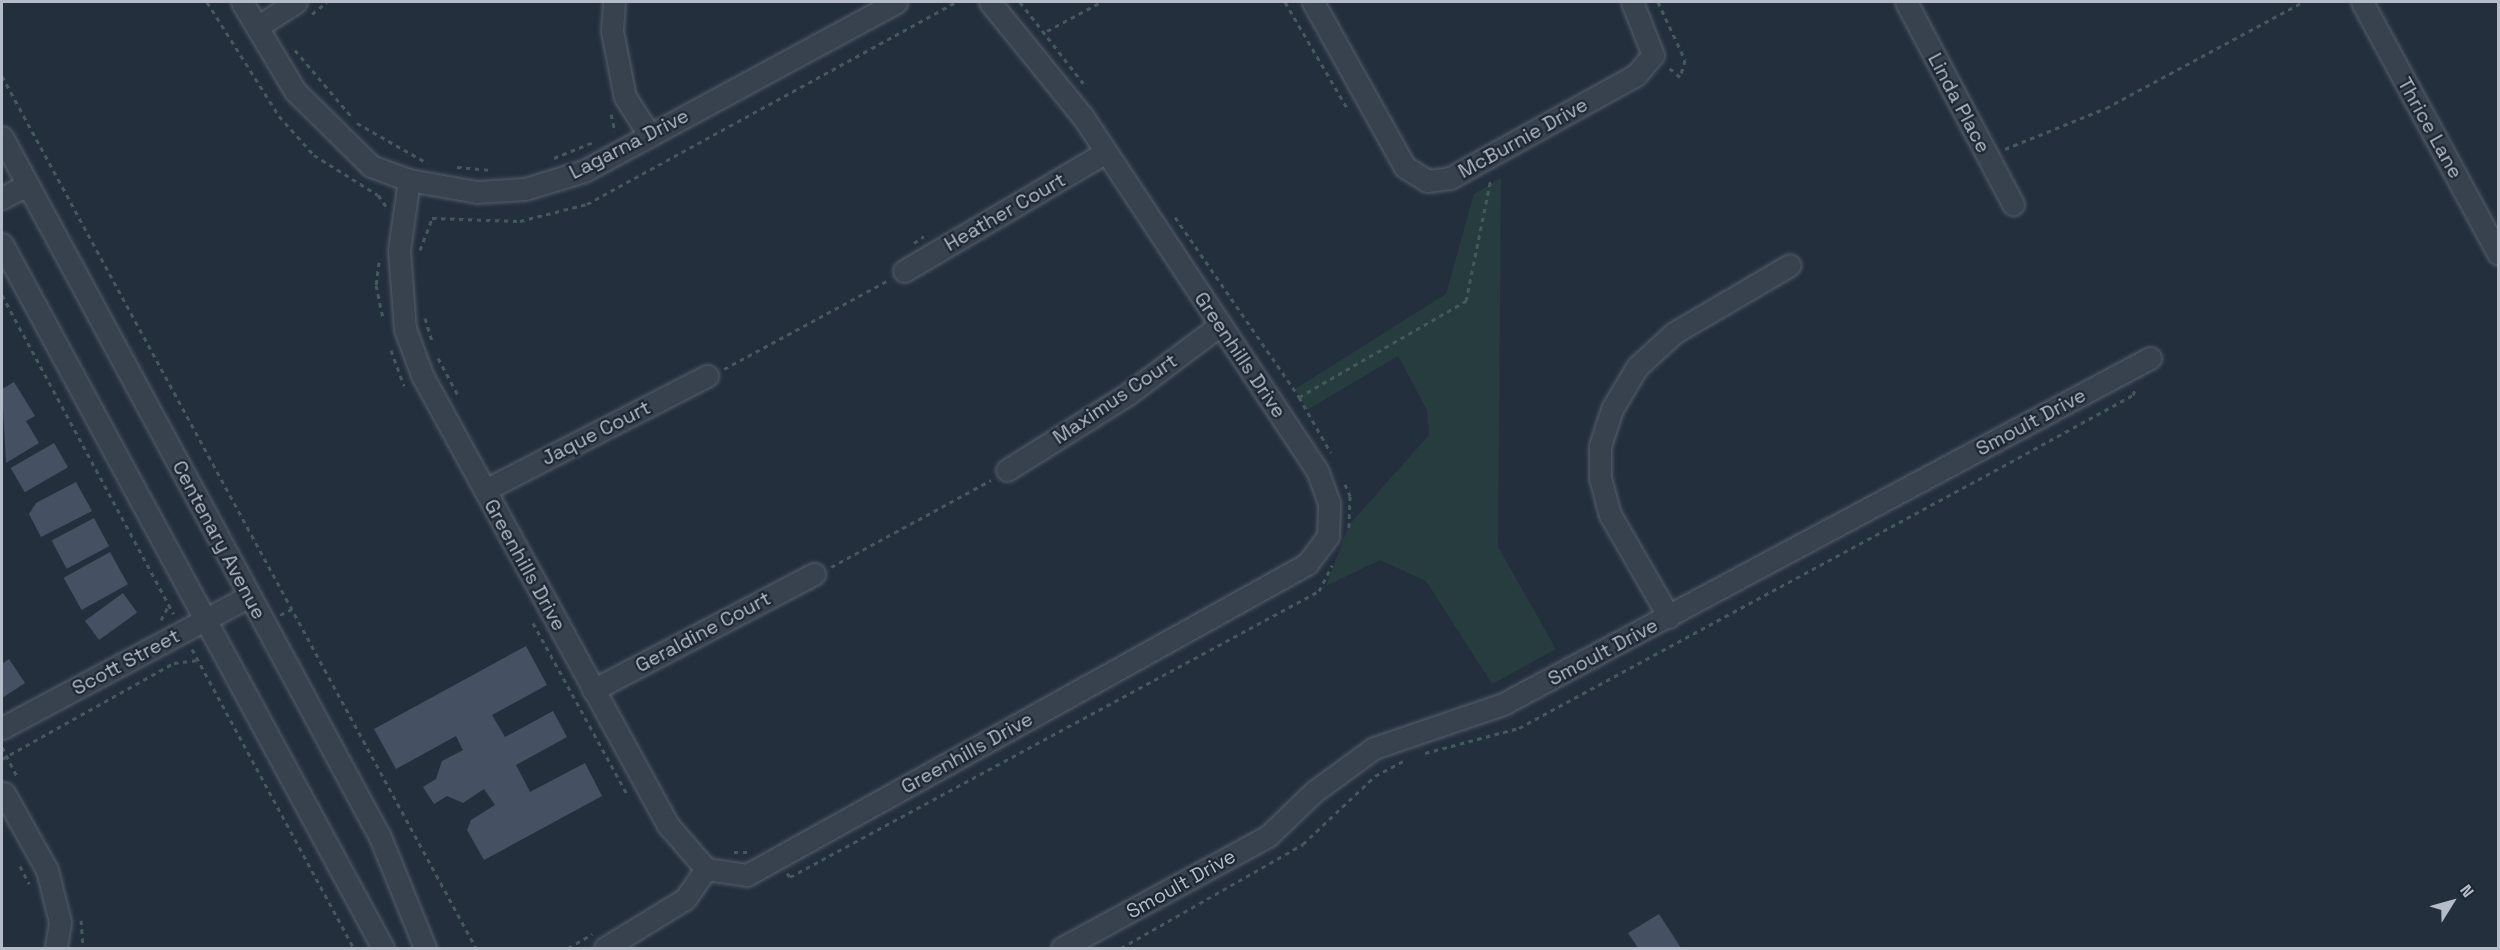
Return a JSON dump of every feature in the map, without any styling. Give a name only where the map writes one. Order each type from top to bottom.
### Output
[{"type":"street","name":"Lagarna Drive","points":[[242,2],[266,22],[295,91],[330,129],[371,166],[409,180],[477,192],[525,189],[584,171],[644,128],[896,2]]},
{"type":"street","points":[[266,22],[296,2]]},
{"type":"street","points":[[614,2],[612,30],[625,97],[644,128]]},
{"type":"street","name":"Greenhills Drive","points":[[409,180],[399,250],[405,328],[422,375],[668,825],[706,869],[747,874],[1307,564],[1328,536],[1329,503],[1318,472],[1106,152],[990,2]]},
{"type":"street","name":"McBurnie Drive","points":[[1313,2],[1405,167],[1427,181],[1450,178],[1635,75],[1653,55],[1632,2]]},
{"type":"street","name":"Linda Place","points":[[1906,2],[2013,204]]},
{"type":"street","name":"Thrice Lane","points":[[2362,2],[2499,254]]},
{"type":"street","name":"Centenary Avenue","points":[[2,137],[380,837],[425,948]]},
{"type":"street","name":"Heather Court","points":[[904,271],[1106,152]]},
{"type":"street","points":[[2,198],[22,187],[32,193]]},
{"type":"street","points":[[2,244],[383,948]]},
{"type":"street","points":[[1669,617],[1610,515],[1602,487],[1600,446],[1612,409],[1637,367],[1674,333],[1790,265]]},
{"type":"street","name":"Maximus Court","points":[[1007,470],[1128,394],[1216,318]]},
{"type":"street","name":"Smoult Drive","points":[[1062,948],[1268,837],[1315,791],[1374,748],[1503,704],[2150,358]]},
{"type":"street","name":"Jaque Court","points":[[485,490],[708,376]]},
{"type":"street","name":"Geraldine Court","points":[[593,690],[814,574]]},
{"type":"street","name":"Scott Street","points":[[2,728],[249,596]]},
{"type":"street","points":[[4,794],[47,870],[60,922],[56,948]]},
{"type":"street","points":[[603,940],[685,899],[706,869]]},
{"type":"path","points":[[207,2],[279,116],[314,155],[378,195],[387,208],[386,219]]},
{"type":"path","points":[[416,262],[432,218],[520,221],[587,204],[956,2]]},
{"type":"path","points":[[1020,2],[1047,31],[1086,88]]},
{"type":"path","points":[[1047,31],[1101,2]]},
{"type":"path","points":[[1285,2],[1351,114]]},
{"type":"path","points":[[1987,155],[2106,108],[2303,2]]},
{"type":"path","points":[[266,22],[357,123],[430,164]]},
{"type":"path","points":[[2,76],[476,948]]},
{"type":"path","points":[[610,135],[644,128]]},
{"type":"path","points":[[544,162],[599,140]]},
{"type":"path","points":[[1299,397],[1466,301],[1493,171],[1486,158]]},
{"type":"path","points":[[452,166],[494,171]]},
{"type":"path","points":[[1168,207],[1299,397],[1333,459]]},
{"type":"path","points":[[708,376],[904,271],[916,237],[930,234]]},
{"type":"path","points":[[381,252],[376,285],[386,328]]},
{"type":"path","points":[[1216,318],[1232,301]]},
{"type":"path","points":[[422,308],[436,353],[460,400]]},
{"type":"path","points":[[388,339],[406,390]]},
{"type":"path","points":[[1419,754],[1519,728],[1723,620],[2133,395],[2150,358]]},
{"type":"path","points":[[814,574],[943,510],[1007,470]]},
{"type":"path","points":[[1342,478],[1352,522],[1344,539]]},
{"type":"path","points":[[730,852],[768,845],[790,877],[1319,591],[1337,556]]},
{"type":"path","points":[[265,624],[292,609]]},
{"type":"path","points":[[531,618],[634,806]]},
{"type":"path","points":[[2,759],[174,663],[199,660],[221,648]]},
{"type":"path","points":[[1121,948],[1303,844],[1375,776],[1409,757]]},
{"type":"path","points":[[16,857],[33,894]]},
{"type":"path","points":[[568,948],[603,940]]},
{"type":"green space","points":[[1501,178],[1498,547],[1556,649],[1492,684],[1426,581],[1380,560],[1326,586],[1349,525],[1429,435],[1427,410],[1398,356],[1307,410],[1295,389],[1446,294],[1474,194]]},
{"type":"building","points":[[14,382],[35,416],[26,421],[39,443],[6,463],[2,389]]},
{"type":"building","points":[[54,443],[68,467],[25,492],[11,468]]},
{"type":"building","points":[[76,482],[92,511],[41,537],[29,514],[36,503]]},
{"type":"building","points":[[94,518],[109,546],[67,569],[52,541]]},
{"type":"building","points":[[110,552],[128,584],[82,610],[64,578]]},
{"type":"building","points":[[123,593],[137,612],[99,640],[85,621]]},
{"type":"building","points":[[526,646],[547,685],[492,715],[505,737],[553,711],[567,737],[516,765],[530,792],[585,763],[602,796],[484,860],[467,830],[471,820],[495,805],[484,789],[463,803],[447,796],[434,804],[423,787],[436,779],[442,761],[463,750],[456,736],[396,769],[374,729]]},
{"type":"building","points":[[9,659],[25,683],[2,698],[2,664]]},
{"type":"building","points":[[1659,914],[1681,948],[1638,948],[1628,933]]}]
